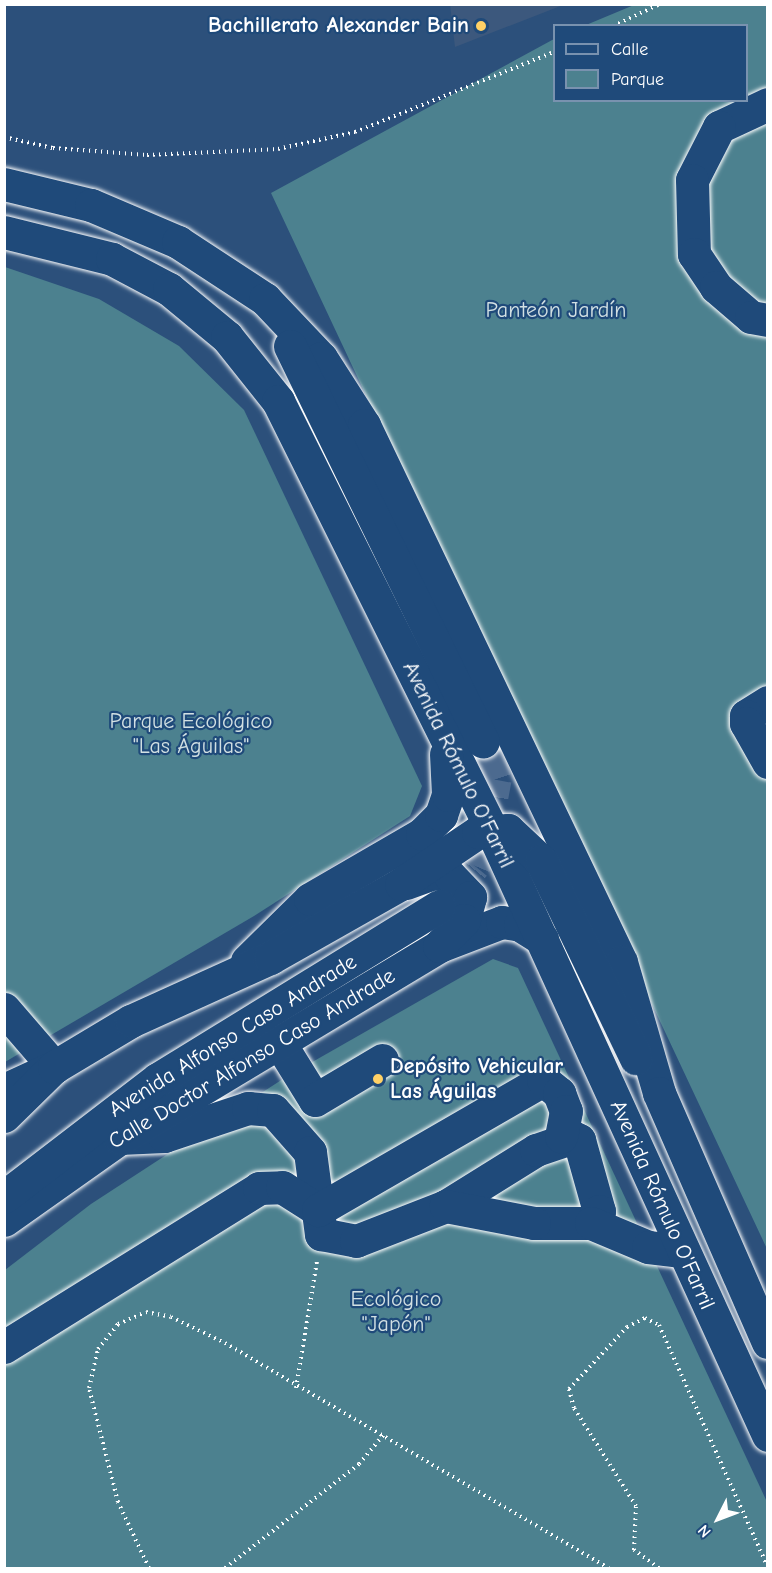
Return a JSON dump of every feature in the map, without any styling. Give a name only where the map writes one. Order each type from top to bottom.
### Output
[{"type":"main road","points":[[768,104],[720,127],[692,180],[694,254],[716,287],[751,317],[768,320]]},
{"type":"main road","name":"Avenida Rómulo O'Farril","points":[[4,184],[122,215],[203,256],[293,323],[364,425],[621,962],[659,1093],[768,1342]]},
{"type":"main road","name":"Avenida Rómulo O'Farril","points":[[4,232],[112,259],[141,273],[195,308],[254,366],[278,401],[443,737],[492,831],[768,1435]]},
{"type":"main road","points":[[237,283],[294,351],[483,741]]},
{"type":"main road","points":[[768,702],[746,716],[746,723],[768,762]]},
{"type":"main road","points":[[238,970],[310,899],[422,834],[441,815],[450,774],[443,737]]},
{"type":"main road","points":[[401,884],[464,840],[492,831],[508,830],[541,861],[627,1044],[659,1093]]},
{"type":"main road","points":[[401,884],[434,873],[450,876],[466,889],[471,909],[438,946]]},
{"type":"main road","name":"Avenida Alfonso Caso Andrade","points":[[4,1116],[54,1067],[131,1021],[238,970],[401,884]]},
{"type":"main road","name":"Avenida Alfonso Caso Andrade","points":[[4,1197],[139,1091],[440,906]]},
{"type":"main road","name":"Calle Doctor Alfonso Caso Andrade","points":[[4,1221],[120,1138],[438,946],[502,922],[520,925],[542,939]]},
{"type":"main road","points":[[4,1009],[54,1067],[4,1090]]},
{"type":"main road","points":[[279,1042],[315,1100],[382,1060]]},
{"type":"main road","points":[[320,1222],[543,1080],[560,1093],[566,1111],[561,1137]]},
{"type":"main road","points":[[120,1138],[164,1136],[248,1108],[273,1110],[310,1152],[320,1222]]},
{"type":"main road","points":[[4,1347],[259,1188],[282,1187],[320,1222],[356,1241],[446,1206],[561,1137],[579,1140],[599,1211],[591,1223]]},
{"type":"main road","points":[[446,1206],[534,1223],[591,1223],[648,1247],[682,1251],[721,1238]]},
{"type":"path","points":[[617,24],[660,4]]},
{"type":"path","points":[[4,137],[54,148],[147,155],[278,149],[355,132],[553,53]]},
{"type":"path","points":[[296,1388],[320,1222]]},
{"type":"path","points":[[148,1569],[118,1502],[89,1388],[98,1349],[118,1324],[146,1312],[171,1317],[296,1388],[384,1434],[609,1569]]},
{"type":"path","points":[[659,1569],[634,1550],[636,1506],[574,1408],[569,1389],[627,1327],[645,1318],[659,1325],[768,1567]]},
{"type":"path","points":[[225,1569],[359,1464],[384,1434]]},
{"type":"shaded area","name":"Bachillerato Alexander Bain","points":[[450,4],[563,4],[563,5],[455,47]]},
{"type":"green space","name":"Panteón Jardín","points":[[634,5],[767,5],[767,1249],[271,193],[553,40],[553,102],[748,102],[748,24],[588,24]]},
{"type":"green space","name":"Parque Ecológico \"Las Águilas\"","points":[[5,267],[99,299],[179,346],[244,410],[422,786],[410,816],[254,916],[5,1062]]},
{"type":"green space","name":"Ecológico \"Japón\"","points":[[493,959],[518,968],[767,1502],[767,1568],[5,1568],[5,1270],[91,1204],[286,1077]]},
{"type":"tunnel","points":[[441,905],[474,865],[483,844],[495,779],[483,741]]},
{"type":"place","name":"Bachillerato Alexander Bain","points":[[481,26]]},
{"type":"place","name":"Depósito Vehicular Las Águilas","points":[[378,1079]]}]
